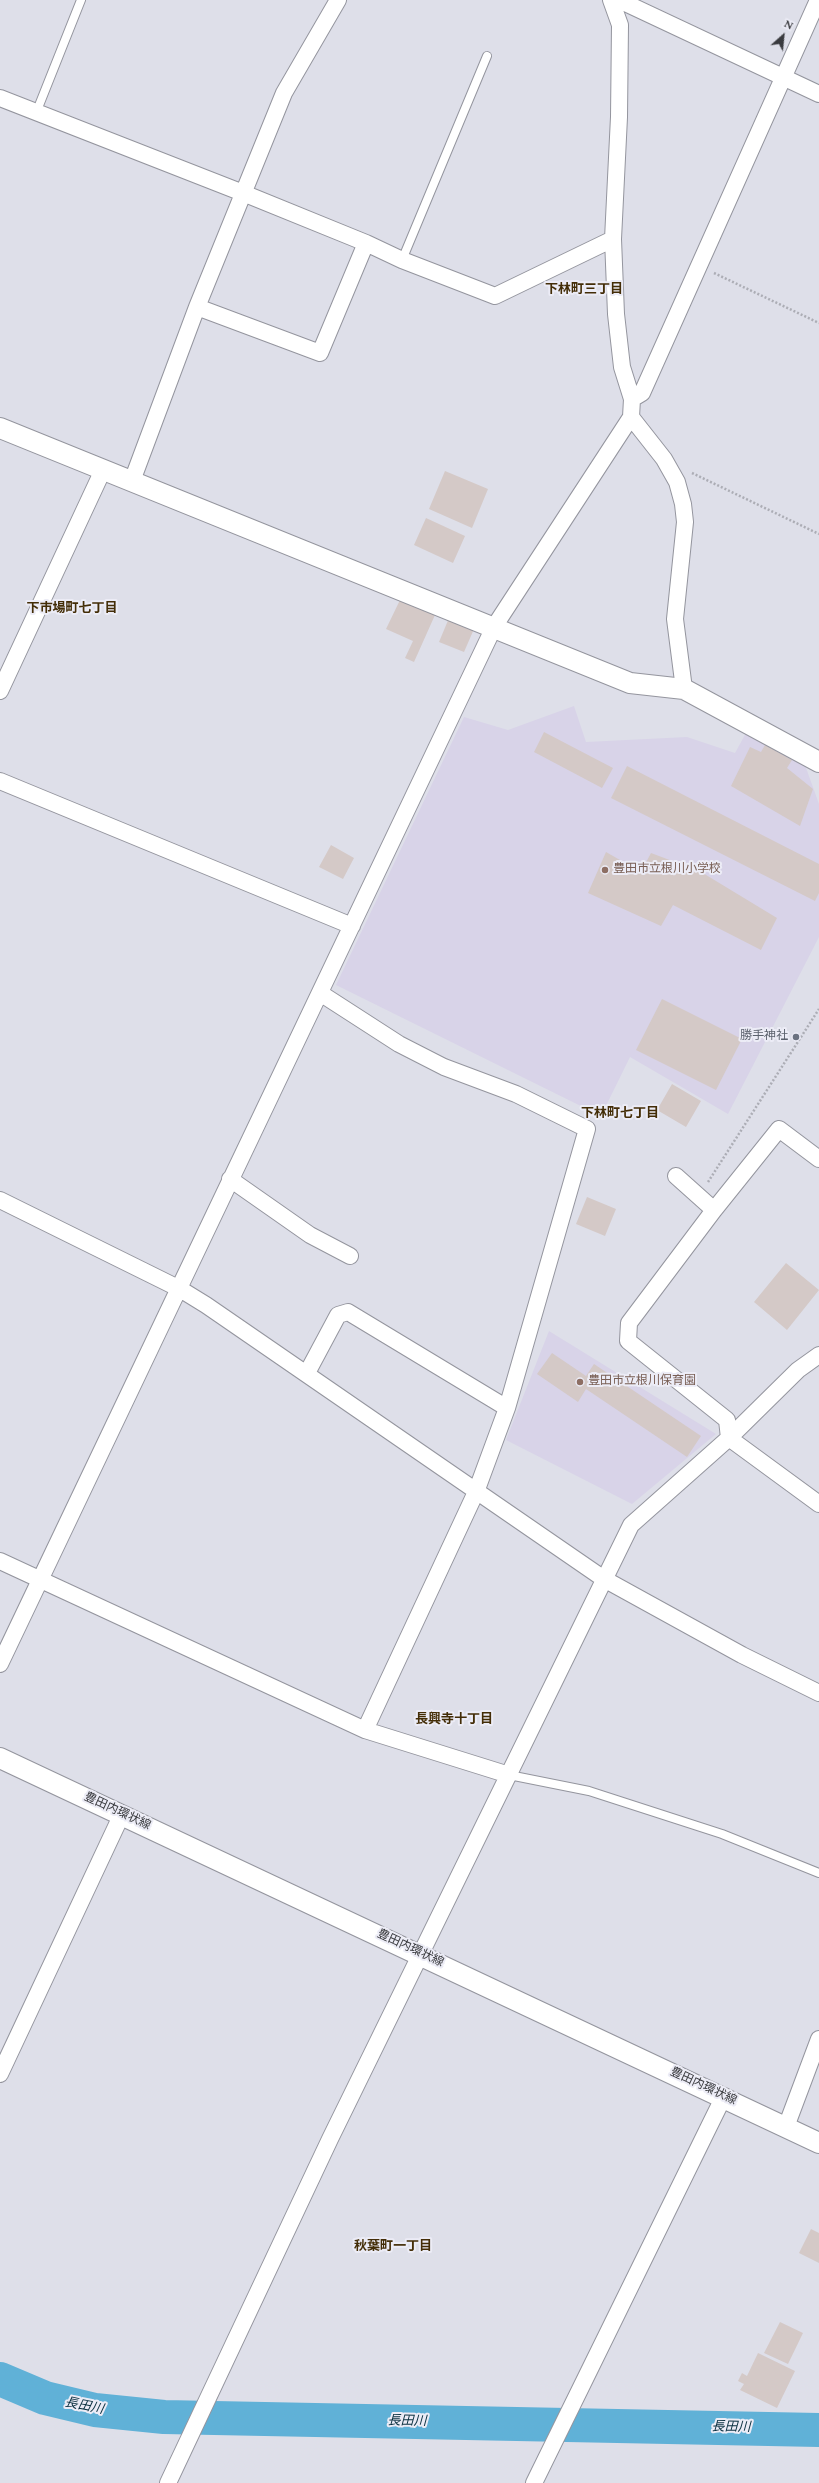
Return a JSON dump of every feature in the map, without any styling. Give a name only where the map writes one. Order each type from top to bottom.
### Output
[{"type":"street","points":[[132,482],[197,307],[284,93],[338,0]]},
{"type":"street","points":[[0,1664],[180,1289],[230,1179],[494,627],[631,417],[632,399],[622,367],[616,314],[613,239],[619,117],[620,25],[611,0]]},
{"type":"street","points":[[632,399],[642,393],[818,0]]},
{"type":"street","points":[[626,2],[819,94]]},
{"type":"street","points":[[0,98],[366,242],[402,260],[495,296],[613,239]]},
{"type":"street","points":[[197,307],[320,353],[366,242]]},
{"type":"street","points":[[631,417],[664,459],[677,482],[685,522],[675,619],[684,689]]},
{"type":"street","points":[[0,428],[630,683],[684,689],[819,762]]},
{"type":"street","points":[[0,691],[104,470]]},
{"type":"street","points":[[0,781],[352,926]]},
{"type":"street","points":[[320,993],[399,1044],[444,1067],[516,1094],[586,1128],[507,1408],[476,1492],[365,1730]]},
{"type":"street","points":[[819,1159],[779,1129],[714,1210],[629,1323],[628,1341],[727,1420],[729,1438],[819,1504]]},
{"type":"street","points":[[676,1176],[714,1210]]},
{"type":"street","points":[[230,1179],[310,1235],[350,1256]]},
{"type":"street","points":[[0,1200],[180,1289],[307,1373],[476,1492],[604,1579],[742,1655],[819,1693]]},
{"type":"street","points":[[307,1373],[338,1315],[348,1312],[507,1408]]},
{"type":"street","points":[[168,2483],[330,2139],[422,1955],[631,1525],[729,1438],[798,1370],[819,1355]]},
{"type":"street","points":[[0,1561],[40,1581],[365,1730],[509,1775]]},
{"type":"street","name":"豊田内環状線","points":[[0,1758],[724,2096],[819,2143]]},
{"type":"street","points":[[0,2074],[122,1814]]},
{"type":"street","points":[[786,2127],[819,2039]]},
{"type":"street","points":[[534,2483],[724,2096]]},
{"type":"lane","points":[[36,113],[81,0]]},
{"type":"lane","points":[[402,260],[487,56]]},
{"type":"lane","points":[[509,1775],[589,1791],[722,1834],[819,1873]]},
{"type":"path","points":[[699,266],[819,323]]},
{"type":"path","points":[[664,459],[819,534]]},
{"type":"path","points":[[699,1195],[819,1009]]},
{"type":"shaded area","name":"豊田市立根川小学校","points":[[574,706],[586,742],[687,737],[735,753],[746,733],[805,765],[819,804],[819,937],[728,1114],[630,1057],[601,1116],[336,985],[464,717],[508,730]]},
{"type":"shaded area","name":"豊田市立根川保育園","points":[[549,1331],[716,1434],[632,1504],[506,1440]]},
{"type":"building","points":[[445,471],[488,489],[472,528],[429,509]]},
{"type":"building","points":[[426,518],[465,536],[453,563],[414,545]]},
{"type":"building","points":[[400,600],[435,615],[414,662],[405,658],[413,641],[386,629]]},
{"type":"building","points":[[449,618],[474,629],[464,652],[439,642]]},
{"type":"building","points":[[544,732],[613,768],[602,788],[534,752]]},
{"type":"building","points":[[765,745],[792,760],[787,768],[813,789],[800,826],[731,786],[750,747],[761,752]]},
{"type":"building","points":[[627,766],[819,864],[819,893],[815,901],[611,798]]},
{"type":"building","points":[[331,845],[354,858],[343,879],[319,867]]},
{"type":"building","points":[[606,852],[641,872],[651,853],[675,862],[683,861],[777,918],[761,950],[673,905],[661,926],[588,893]]},
{"type":"building","points":[[662,999],[742,1039],[716,1090],[636,1050]]},
{"type":"building","points":[[672,1084],[701,1101],[686,1127],[657,1110]]},
{"type":"building","points":[[587,1197],[616,1209],[605,1236],[576,1224]]},
{"type":"building","points":[[786,1263],[819,1290],[787,1330],[754,1302]]},
{"type":"building","points":[[552,1353],[586,1376],[594,1364],[701,1436],[687,1457],[586,1389],[578,1402],[537,1374]]},
{"type":"building","points":[[811,2229],[819,2233],[819,2263],[799,2253]]},
{"type":"building","points":[[780,2322],[803,2333],[788,2364],[764,2353]]},
{"type":"building","points":[[758,2353],[795,2371],[777,2408],[740,2390],[744,2384],[738,2381],[742,2373],[747,2376]]},
{"type":"waterway","name":"長田川","points":[[0,2379],[45,2398],[95,2410],[164,2417],[819,2430]]},
{"type":"place","name":"豊田市立根川小学校","points":[[605,870]]},
{"type":"place","name":"勝手神社","points":[[796,1037]]},
{"type":"place","name":"豊田市立根川保育園","points":[[580,1382]]},
{"type":"district","name":"下林町三丁目","points":[[584,290]]},
{"type":"district","name":"下市場町七丁目","points":[[72,609]]},
{"type":"district","name":"下林町七丁目","points":[[620,1114]]},
{"type":"district","name":"長興寺十丁目","points":[[454,1720]]},
{"type":"district","name":"秋葉町一丁目","points":[[393,2247]]}]
